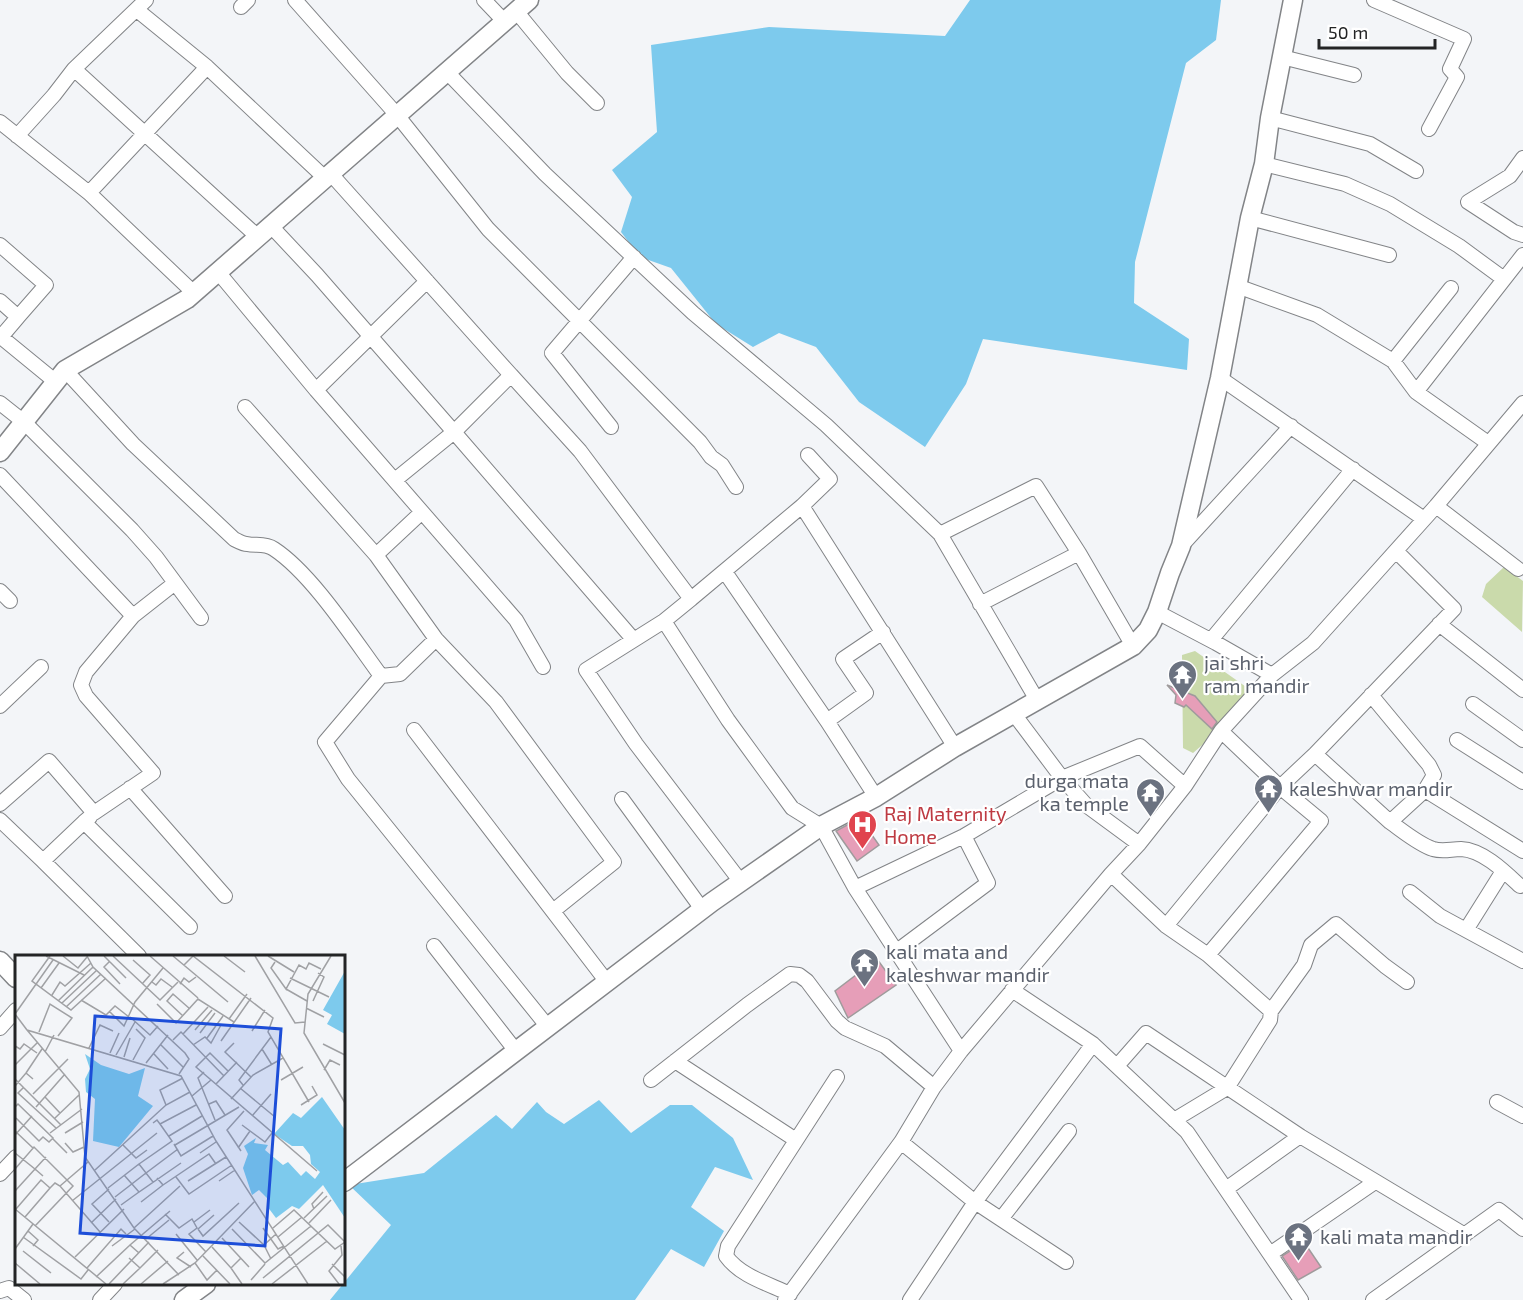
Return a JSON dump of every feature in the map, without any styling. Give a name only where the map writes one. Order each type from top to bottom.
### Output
[{"type":"street","points":[[295,0],[397,115],[488,229],[700,442],[711,457],[722,465],[736,487]]},
{"type":"street","points":[[484,0],[516,11],[567,73],[597,103]]},
{"type":"street","points":[[345,1181],[702,909],[820,826],[876,797],[956,747],[1133,646],[1149,630],[1181,546],[1220,378],[1250,218],[1264,164],[1270,118],[1293,0]]},
{"type":"street","points":[[1374,0],[1464,39],[1450,69],[1457,77],[1430,129]]},
{"type":"street","points":[[16,136],[54,95],[74,69],[142,5],[328,176],[427,281],[580,451],[691,599]]},
{"type":"street","points":[[0,452],[61,376],[187,299],[516,11]]},
{"type":"street","points":[[1282,57],[1354,75]]},
{"type":"street","points":[[88,193],[207,67]]},
{"type":"street","points":[[74,69],[145,133],[264,231],[371,336],[633,639]]},
{"type":"street","points":[[447,72],[545,174],[693,313],[826,425],[940,534],[1037,700]]},
{"type":"street","points":[[1270,118],[1370,144],[1416,171]]},
{"type":"street","points":[[0,122],[88,193],[194,293]]},
{"type":"street","points":[[1523,158],[1510,176],[1468,202],[1514,232],[1523,235]]},
{"type":"street","points":[[1264,164],[1345,184],[1390,204],[1460,246],[1504,279]]},
{"type":"street","points":[[1250,218],[1389,255]]},
{"type":"street","points":[[0,246],[46,285],[1,338],[61,376],[234,539],[247,544],[259,543],[272,547],[291,563],[311,584],[381,676]]},
{"type":"street","points":[[1416,392],[1523,255]]},
{"type":"street","points":[[611,427],[552,353],[634,257]]},
{"type":"street","points":[[218,272],[316,390],[516,620],[543,667]]},
{"type":"street","points":[[316,390],[427,281]]},
{"type":"street","points":[[1237,286],[1317,315],[1393,361],[1416,392],[1488,443]]},
{"type":"street","points":[[1393,361],[1451,288]]},
{"type":"street","points":[[0,301],[18,317]]},
{"type":"street","points":[[395,480],[454,432],[512,375]]},
{"type":"street","points":[[1220,378],[1424,519]]},
{"type":"street","points":[[0,403],[24,422],[132,530],[201,618]]},
{"type":"street","points":[[837,1077],[728,1246],[726,1256],[731,1263],[788,1297],[901,1142],[934,1087],[961,1051],[1139,844],[1185,786],[1221,731],[1272,675],[1313,643],[1436,506],[1523,403]]},
{"type":"street","points":[[245,407],[376,555],[436,639],[496,702],[614,862],[553,911]]},
{"type":"street","points":[[1181,546],[1291,426]]},
{"type":"street","points":[[741,882],[636,744],[586,670],[664,621],[725,572],[830,479],[808,455]]},
{"type":"street","points":[[1211,640],[1353,469]]},
{"type":"street","points":[[0,475],[133,616]]},
{"type":"street","points":[[940,534],[1036,486],[1079,553],[1133,646]]},
{"type":"street","points":[[802,506],[956,747]]},
{"type":"street","points":[[1436,506],[1521,568]]},
{"type":"street","points":[[376,555],[422,512]]},
{"type":"street","points":[[1166,926],[1280,787],[1315,754],[1454,609],[1396,551]]},
{"type":"street","points":[[980,604],[1079,553]]},
{"type":"street","points":[[725,572],[876,797]]},
{"type":"street","points":[[43,861],[89,818],[153,773],[86,696],[81,685],[86,672],[133,616],[175,583]]},
{"type":"street","points":[[1157,612],[1272,675]]},
{"type":"street","points":[[664,621],[728,720],[792,808],[820,826],[855,888],[961,1051]]},
{"type":"street","points":[[1439,624],[1523,690]]},
{"type":"street","points":[[827,721],[866,693],[843,659],[883,632]]},
{"type":"street","points":[[436,639],[400,674],[381,676],[325,742],[348,779],[548,1027]]},
{"type":"street","points":[[0,706],[40,667]]},
{"type":"street","points":[[1371,695],[1429,765],[1434,775],[1425,790],[1390,822]]},
{"type":"street","points":[[1473,704],[1523,740]]},
{"type":"street","points":[[1014,714],[1062,778],[1086,805],[1139,844]]},
{"type":"street","points":[[414,729],[607,982]]},
{"type":"street","points":[[1208,956],[1321,821],[1280,787],[1221,731]]},
{"type":"street","points":[[1457,740],[1523,782]]},
{"type":"street","points":[[855,888],[964,836],[1062,778],[1140,746],[1185,786]]},
{"type":"street","points":[[1315,754],[1390,822],[1432,849],[1442,851],[1462,849],[1477,854],[1520,885]]},
{"type":"street","points":[[0,804],[49,761],[89,818],[190,927]]},
{"type":"street","points":[[130,788],[225,896]]},
{"type":"street","points":[[1425,790],[1523,851]]},
{"type":"street","points":[[622,799],[702,909]]},
{"type":"street","points":[[0,820],[137,955]]},
{"type":"street","points":[[897,951],[988,883],[964,836]]},
{"type":"street","points":[[1466,930],[1503,871]]},
{"type":"street","points":[[1111,874],[1166,926],[1208,956],[1271,1011]]},
{"type":"street","points":[[1410,892],[1440,916],[1523,961]]},
{"type":"street","points":[[1174,1120],[1227,1088],[1270,1020],[1271,1011],[1304,965],[1311,945],[1336,924],[1407,982]]},
{"type":"street","points":[[434,946],[516,1051]]},
{"type":"street","points":[[0,961],[15,977]]},
{"type":"street","points":[[651,1080],[778,981],[790,975],[799,975],[807,981],[837,1021],[845,1028],[885,1046],[934,1087]]},
{"type":"street","points":[[1012,990],[1093,1044],[1187,1132],[1301,1300]]},
{"type":"street","points":[[0,1028],[15,1011]]},
{"type":"street","points":[[1117,1066],[1146,1033],[1300,1136],[1465,1234]]},
{"type":"street","points":[[910,1300],[975,1202],[1093,1044]]},
{"type":"street","points":[[675,1061],[796,1140]]},
{"type":"street","points":[[1497,1102],[1523,1116]]},
{"type":"street","points":[[1001,1219],[1069,1131]]},
{"type":"street","points":[[1226,1189],[1300,1136]]},
{"type":"street","points":[[901,1142],[975,1202],[1066,1262]]},
{"type":"street","points":[[0,1174],[15,1158]]},
{"type":"street","points":[[1270,1254],[1375,1182]]},
{"type":"street","points":[[1373,1300],[1499,1210],[1523,1229]]},
{"type":"street","points":[[99,1300],[115,1285]]},
{"type":"street","points":[[184,1300],[205,1285]]},
{"type":"street","points":[[8,1286],[24,1300]]},
{"type":"green space","points":[[1504,567],[1523,581],[1522,632],[1482,597],[1486,584]]},
{"type":"green space","points":[[1195,651],[1259,696],[1193,753],[1183,748],[1182,655]]},
{"type":"water","points":[[970,0],[1221,0],[1216,40],[1186,63],[1135,262],[1134,303],[1189,339],[1187,370],[983,339],[966,384],[925,447],[859,402],[816,347],[779,333],[753,347],[716,324],[671,268],[640,257],[621,232],[632,197],[612,170],[657,132],[651,45],[769,27],[945,36]]},
{"type":"water","points":[[599,1100],[631,1133],[670,1105],[692,1105],[733,1138],[753,1180],[715,1167],[691,1207],[724,1231],[704,1267],[671,1249],[635,1300],[330,1300],[342,1285],[345,1285],[345,1282],[391,1225],[349,1185],[424,1173],[496,1115],[512,1129],[537,1102],[546,1112],[564,1124]]},
{"type":"building","points":[[1167,685],[1195,696],[1217,722],[1212,729],[1186,705],[1184,707],[1175,703],[1176,695]]},
{"type":"building","points":[[860,818],[879,845],[857,861],[836,831]]},
{"type":"building","name":"kali mata and kaleshwar mandir","points":[[877,959],[896,985],[848,1018],[835,991]]},
{"type":"building","name":"kali mata mandir","points":[[1304,1242],[1321,1267],[1298,1280],[1282,1256]]},
{"type":"place","name":"jai shri ram mandir","points":[[1183,700]]},
{"type":"place","name":"kaleshwar mandir","points":[[1268,814]]},
{"type":"place","name":"durga mata ka temple","points":[[1150,818]]},
{"type":"place","name":"Raj Maternity Home","points":[[863,850]]},
{"type":"place","name":"kali mata and kaleshwar mandir","points":[[865,988]]},
{"type":"place","name":"kali mata mandir","points":[[1299,1262]]}]
